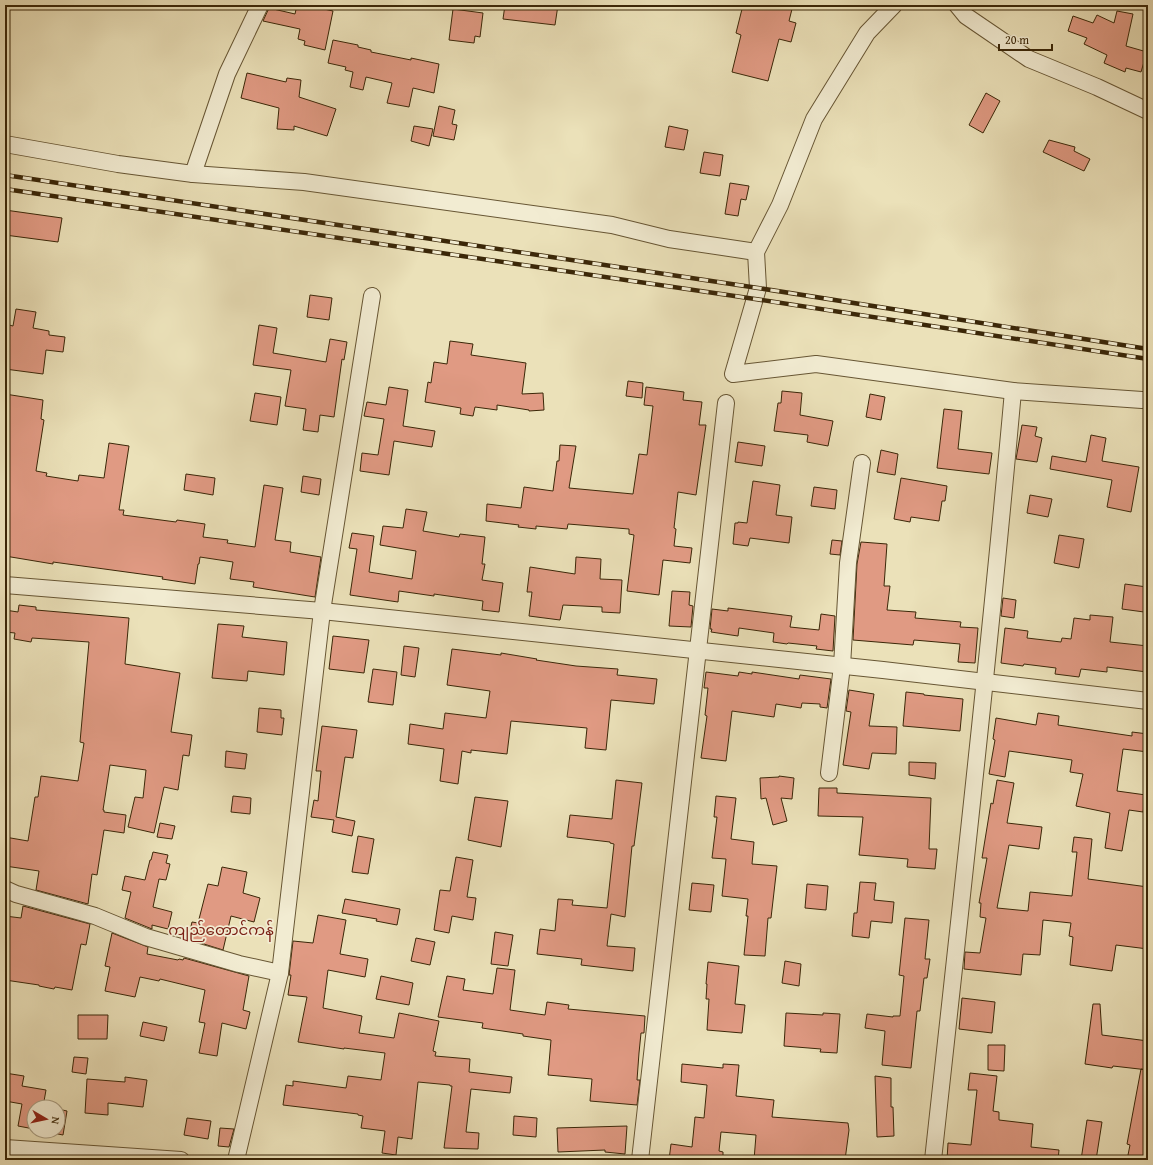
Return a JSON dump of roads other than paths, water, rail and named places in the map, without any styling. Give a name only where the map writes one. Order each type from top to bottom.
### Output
[{"type":"street","points":[[193,174],[227,74],[260,5]]},
{"type":"street","points":[[894,5],[867,33],[814,119],[780,205],[756,252],[758,288],[733,374],[816,364],[1013,391],[1142,400]]},
{"type":"street","points":[[957,5],[966,16],[1029,59],[1096,87],[1148,112]]},
{"type":"street","points":[[5,144],[118,164],[193,174],[304,182],[612,225],[669,239],[756,252]]},
{"type":"street","points":[[236,1160],[280,973],[322,611],[372,296]]},
{"type":"street","points":[[934,1160],[1002,518],[1013,391]]},
{"type":"street","points":[[640,1160],[726,402]]},
{"type":"street","points":[[829,773],[842,666],[848,563],[862,463]]},
{"type":"street","points":[[5,585],[322,611],[842,666],[1148,701]]},
{"type":"street","points":[[5,889],[16,894],[95,916],[146,937],[239,964],[280,973]]},
{"type":"street","points":[[5,1148],[98,1158],[181,1160]]},
{"type":"railway","points":[[5,175],[758,288],[1148,349]]},
{"type":"railway","points":[[5,189],[755,299],[1148,359]]},
{"type":"district","name":"ကျည်တောင်ကန်","points":[[221,930]]}]
